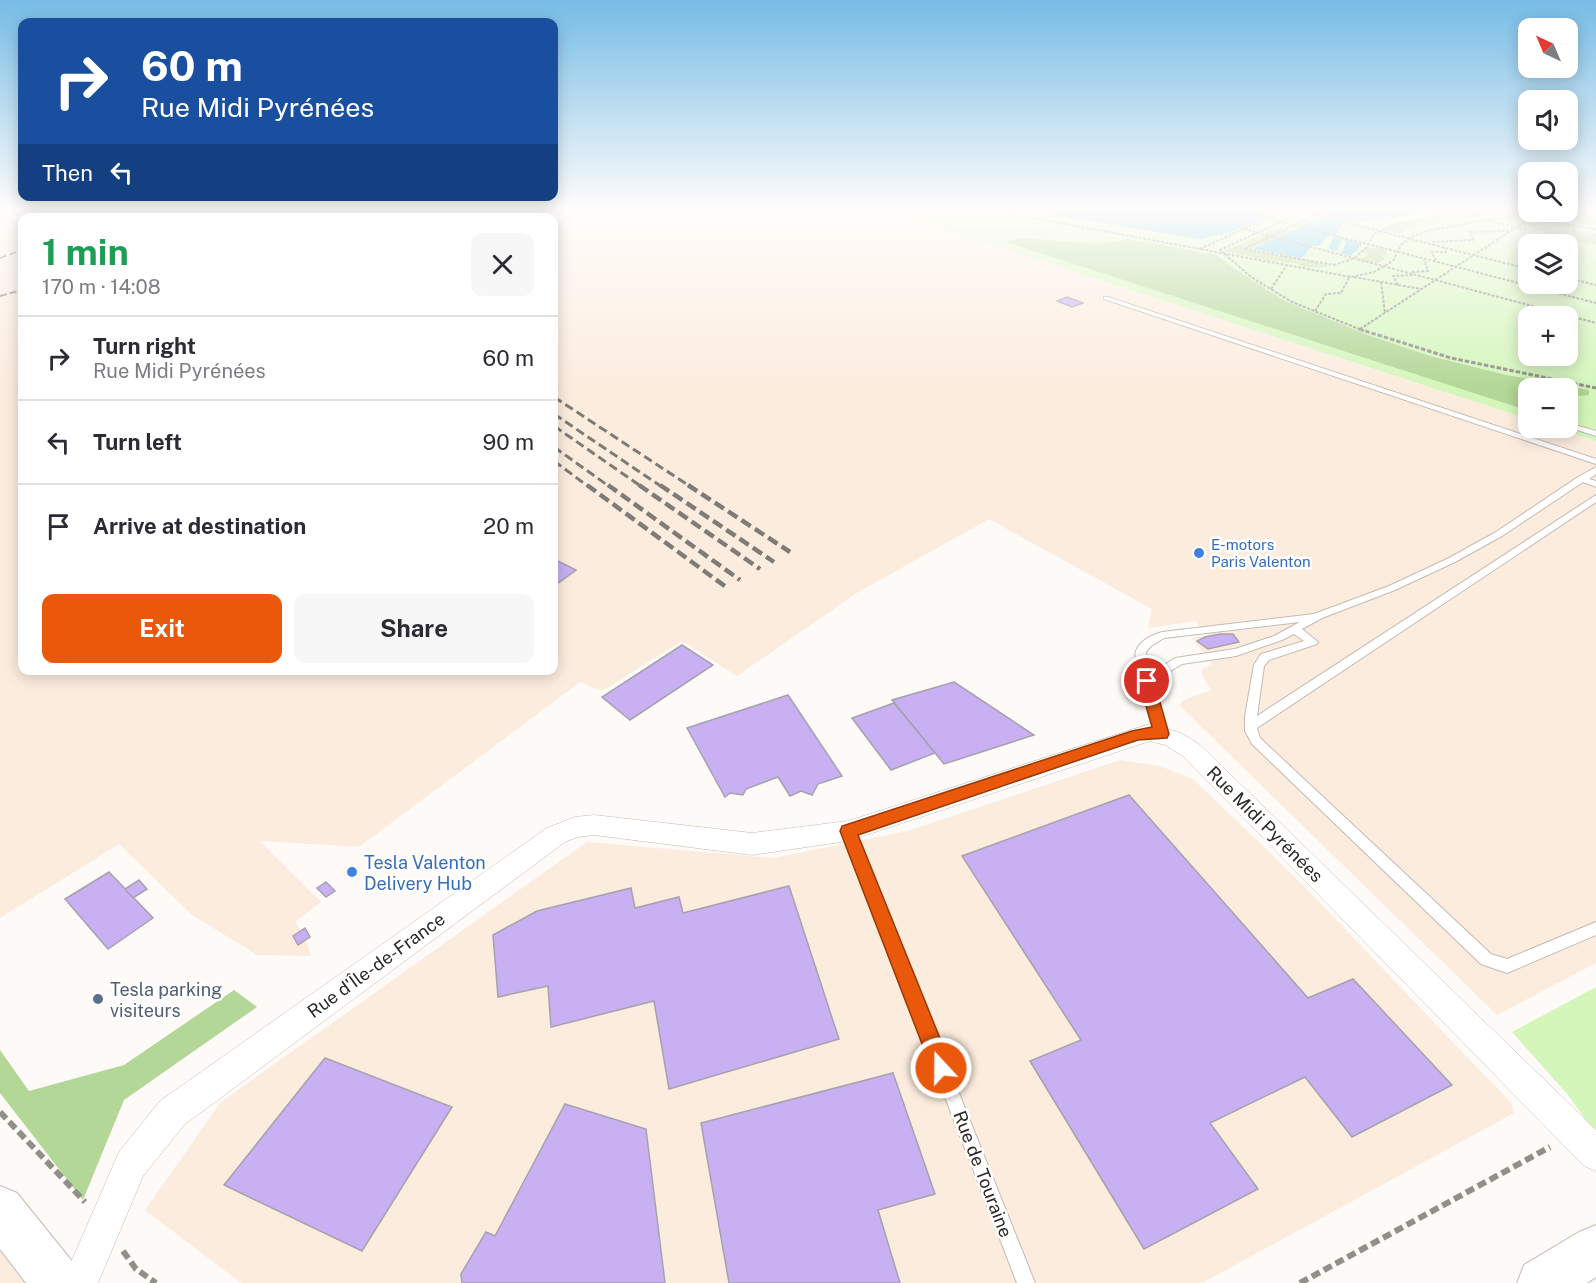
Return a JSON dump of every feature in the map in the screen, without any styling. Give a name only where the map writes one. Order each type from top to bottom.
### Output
[{"type":"main road","points":[[0,1210],[57,1283]]},
{"type":"main road","points":[[1542,1283],[1596,1249]]},
{"type":"street","points":[[848,831],[1137,735],[1150,732],[1161,734]]},
{"type":"street","name":"Rue Midi Pyrénées","points":[[1161,734],[1191,750],[1586,1144]]},
{"type":"street","name":"Rue d'Île-de-France","points":[[80,1283],[130,1164],[172,1113],[556,835],[575,827],[594,825],[752,844],[848,831]]},
{"type":"lane","points":[[1106,298],[1596,462]]},
{"type":"lane","points":[[1578,428],[1596,434]]},
{"type":"lane","points":[[1147,681],[1179,661],[1236,652],[1278,638],[1318,616],[1392,588],[1452,560],[1499,534],[1596,470]]},
{"type":"lane","points":[[1581,479],[1596,484]]},
{"type":"lane","points":[[1251,726],[1596,498]]},
{"type":"lane","points":[[1161,734],[1141,667],[1141,651],[1149,642],[1162,635],[1318,616]]},
{"type":"lane","points":[[1294,629],[1313,642],[1265,657],[1259,665],[1251,726],[1256,741],[1486,959],[1507,966],[1596,928]]},
{"type":"lane","name":"Rue de Touraine","points":[[848,831],[1026,1283]]},
{"type":"path","points":[[1239,269],[1271,289],[1315,311],[1409,346],[1508,372],[1595,387]]},
{"type":"path","points":[[1271,289],[1284,269]]},
{"type":"path","points":[[1310,269],[1422,289]]},
{"type":"path","points":[[1315,311],[1326,294],[1341,293],[1351,276],[1379,269]]},
{"type":"path","points":[[1395,269],[1596,323]]},
{"type":"path","points":[[1408,272],[1428,271],[1427,269]]},
{"type":"path","points":[[1360,329],[1453,269]]},
{"type":"path","points":[[1463,269],[1596,303]]},
{"type":"path","points":[[1398,285],[1393,276],[1418,275]]},
{"type":"path","points":[[1578,280],[1596,285]]},
{"type":"path","points":[[1381,282],[1384,313]]},
{"type":"path","points":[[0,1112],[105,1227],[136,1269],[156,1283]]},
{"type":"path","points":[[1300,1283],[1586,1144]]},
{"type":"shaded area","points":[[0,269],[18,269],[18,675],[558,675],[558,269],[1066,269],[1518,416],[1518,438],[1578,438],[1578,436],[1596,441],[1596,963],[1497,1015],[1179,705],[1184,700],[1211,690],[1202,674],[1202,669],[1212,664],[1192,638],[1206,636],[1196,621],[1148,628],[1152,609],[989,519],[855,594],[737,676],[682,641],[602,691],[580,682],[359,847],[260,841],[321,902],[295,922],[307,942],[311,956],[257,955],[191,914],[119,844],[0,918]]},
{"type":"shaded area","points":[[1120,760],[1160,766],[1193,779],[1302,884],[1511,1103],[1514,1113],[1202,1283],[241,1283],[145,1210],[221,1102],[587,842],[773,858],[908,831]]},
{"type":"shaded area","points":[[0,1237],[29,1283],[0,1283]]},
{"type":"green space","points":[[1066,269],[1518,269],[1518,294],[1578,294],[1578,269],[1596,269],[1596,441],[1578,435],[1578,378],[1518,378],[1518,416]]},
{"type":"green space","points":[[1089,269],[1234,269],[1285,301],[1365,334],[1430,356],[1523,378],[1518,378],[1518,407]]},
{"type":"green space","points":[[1578,388],[1589,390],[1589,395],[1578,396]]},
{"type":"green space","points":[[1596,987],[1596,1134],[1568,1095],[1512,1032]]},
{"type":"green space","points":[[234,990],[257,1007],[124,1100],[83,1200],[0,1093],[0,1050],[29,1091],[124,1065]]},
{"type":"building","points":[[1067,297],[1083,303],[1072,307],[1057,301]]},
{"type":"building","points":[[558,561],[576,570],[558,583]]},
{"type":"building","points":[[1233,634],[1239,642],[1208,649],[1197,641],[1205,637]]},
{"type":"building","points":[[682,645],[713,665],[630,720],[602,697]]},
{"type":"building","points":[[954,682],[1034,735],[944,764],[892,700]]},
{"type":"building","points":[[788,695],[842,776],[818,784],[812,795],[801,791],[790,796],[778,777],[746,789],[743,795],[730,793],[725,797],[687,728]]},
{"type":"building","points":[[894,703],[935,753],[891,770],[852,718]]},
{"type":"building","points":[[1129,795],[1308,998],[1353,979],[1452,1085],[1352,1137],[1305,1077],[1210,1123],[1258,1189],[1144,1249],[1030,1061],[1081,1040],[962,856]]},
{"type":"building","points":[[109,872],[153,918],[108,949],[65,899]]},
{"type":"building","points":[[139,880],[147,889],[133,898],[125,889]]},
{"type":"building","points":[[326,882],[335,891],[326,897],[317,888]]},
{"type":"building","points":[[789,886],[839,1039],[669,1089],[654,1001],[551,1027],[548,986],[498,997],[493,935],[537,911],[631,888],[635,908],[679,897],[683,913]]},
{"type":"building","points":[[305,928],[310,937],[298,945],[293,936]]},
{"type":"building","points":[[325,1058],[452,1107],[362,1251],[224,1185]]},
{"type":"building","points":[[893,1073],[935,1194],[878,1210],[900,1283],[729,1283],[701,1123]]},
{"type":"building","points":[[565,1104],[646,1129],[665,1283],[462,1283],[461,1274],[486,1232],[495,1236]]},
{"type":"railway","points":[[0,296],[18,291]]},
{"type":"railway","points":[[558,400],[691,487]]},
{"type":"railway","points":[[558,417],[662,487]]},
{"type":"railway","points":[[558,429],[642,487]]},
{"type":"railway","points":[[558,450],[610,487]]},
{"type":"railway","points":[[558,464],[589,487]]},
{"type":"railway","points":[[587,485],[726,587]]},
{"type":"railway","points":[[608,485],[740,580]]},
{"type":"railway","points":[[639,485],[760,569]]},
{"type":"railway","points":[[660,485],[774,562]]},
{"type":"railway","points":[[688,485],[790,552]]},
{"type":"place","name":"E-motors Paris Valenton","points":[[1199,553]]},
{"type":"place","name":"Tesla Valenton Delivery Hub","points":[[352,872]]},
{"type":"place","name":"Tesla parking visiteurs","points":[[98,999]]},
{"type":"route","points":[[941,1068],[848,831],[1137,735],[1150,732],[1161,734],[1147,681]]}]
